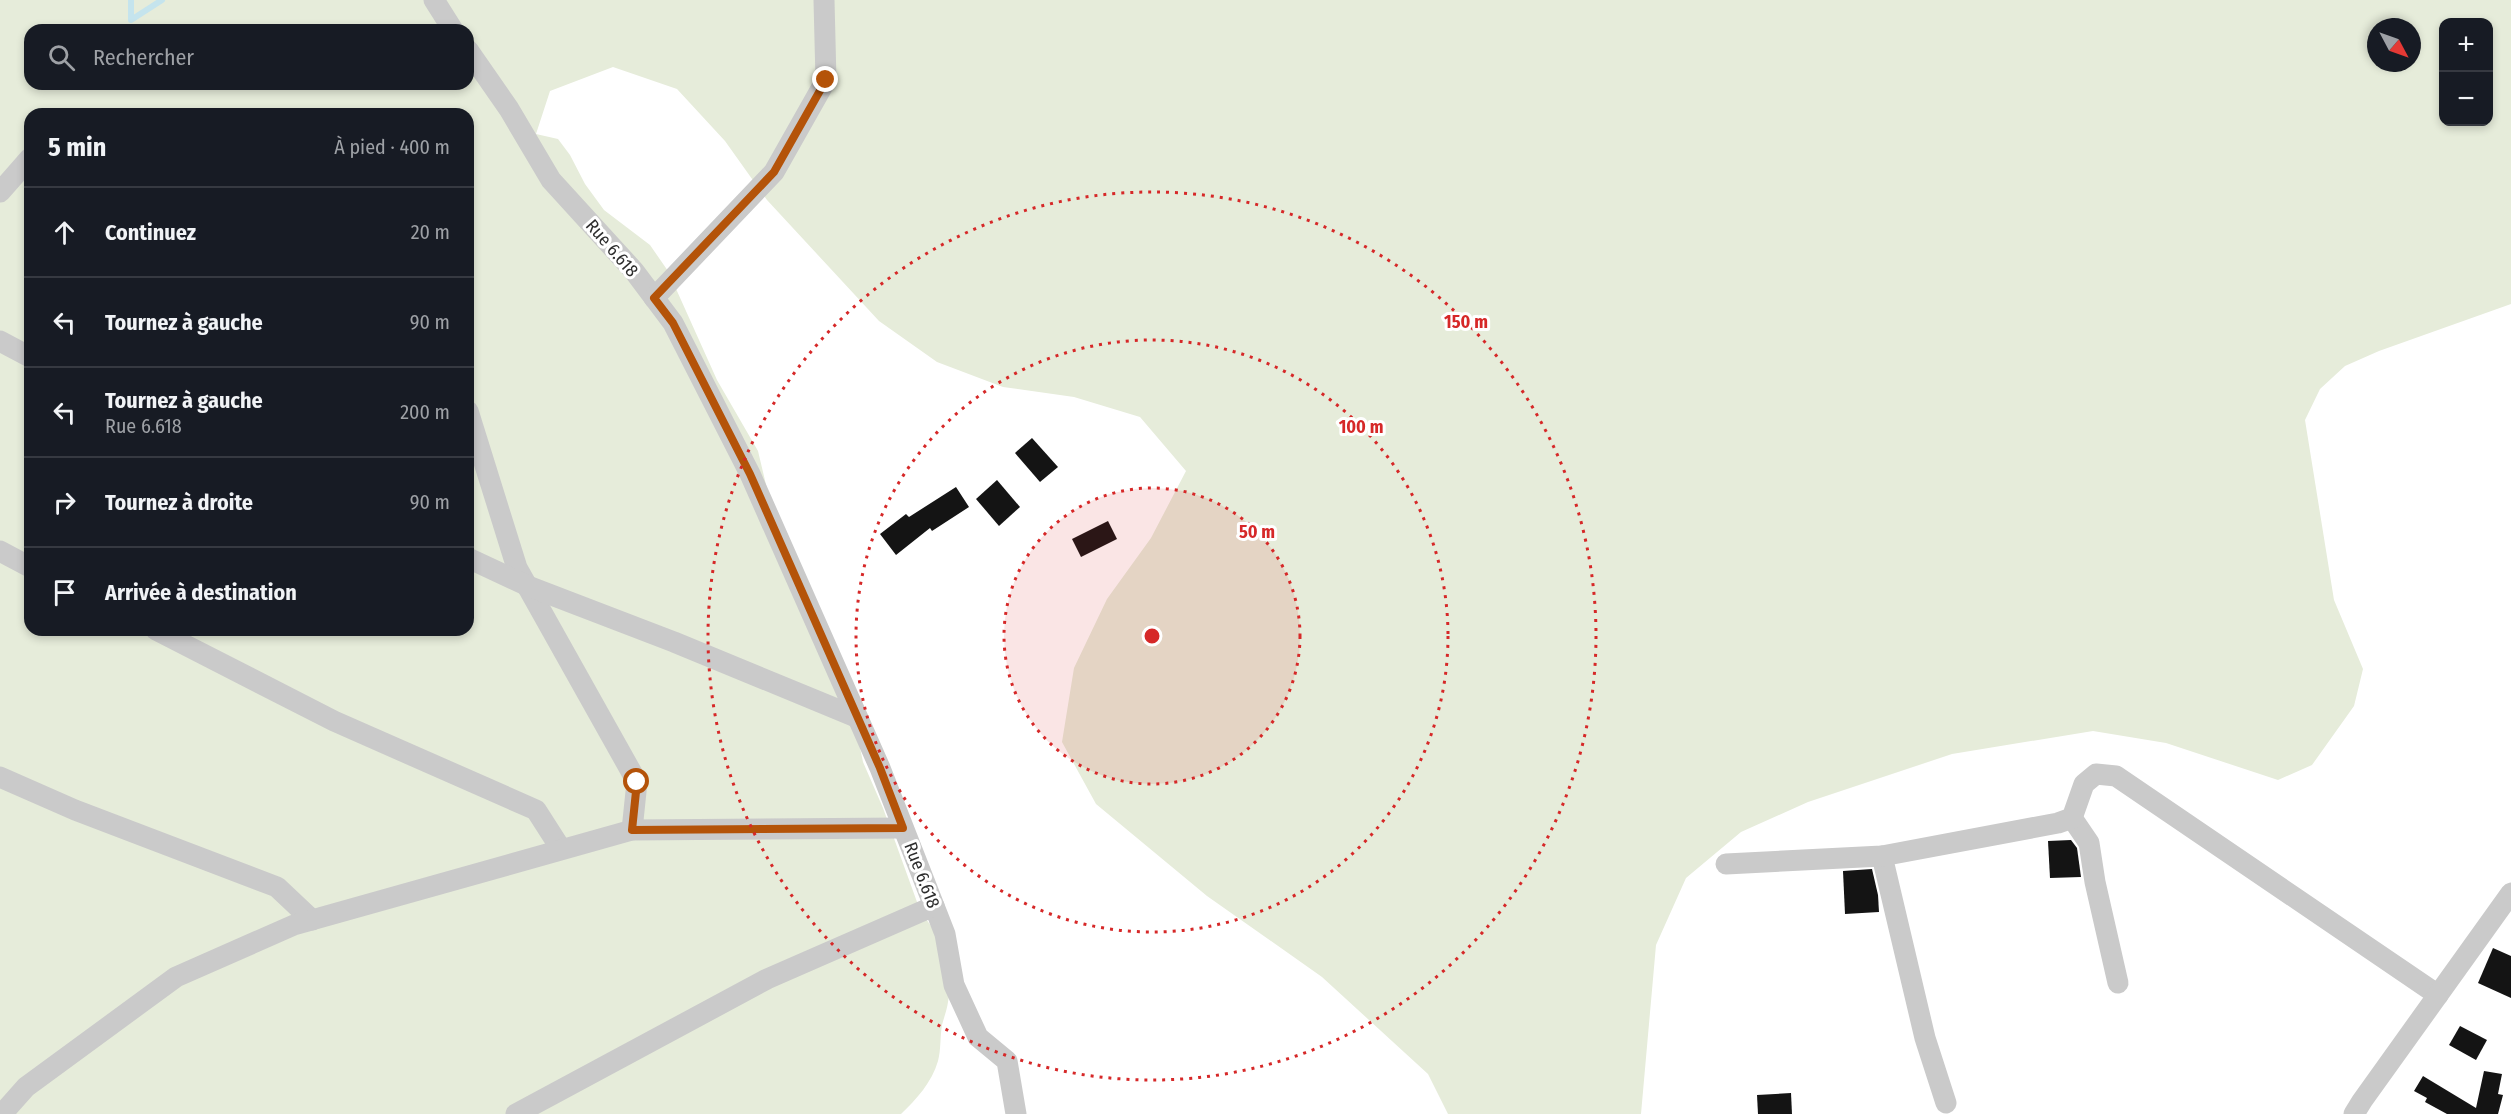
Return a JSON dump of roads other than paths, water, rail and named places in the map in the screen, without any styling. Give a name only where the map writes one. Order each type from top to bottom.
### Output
[{"type":"street","points":[[434,0],[449,24]]},
{"type":"street","points":[[654,298],[774,172],[826,80],[825,0]]},
{"type":"street","name":"Rue 6.618","points":[[474,59],[509,109],[550,180],[634,271],[673,323],[750,474],[856,717],[945,934],[954,985],[978,1037],[1007,1061],[1016,1114]]},
{"type":"street","points":[[0,192],[24,165]]},
{"type":"street","points":[[0,341],[24,354]]},
{"type":"street","points":[[474,430],[517,567],[637,782],[632,830]]},
{"type":"street","points":[[0,551],[24,564]]},
{"type":"street","points":[[474,561],[528,586],[674,642],[856,717]]},
{"type":"street","points":[[168,636],[334,721],[536,810],[561,849]]},
{"type":"street","points":[[2072,818],[2084,784],[2096,774],[2116,776],[2438,995]]},
{"type":"street","points":[[0,777],[75,810],[277,887],[312,920]]},
{"type":"street","points":[[1726,864],[1882,856],[2058,823],[2072,818]]},
{"type":"street","points":[[2072,818],[2090,843],[2095,882],[2118,984]]},
{"type":"street","points":[[2,1114],[26,1087],[176,977],[294,925],[632,830],[903,828]]},
{"type":"street","points":[[1882,856],[1924,1038],[1946,1103]]},
{"type":"street","points":[[2354,1114],[2511,893]]},
{"type":"street","points":[[516,1114],[767,979],[934,906]]},
{"type":"waterway","points":[[131,0],[131,20],[162,0]]}]
